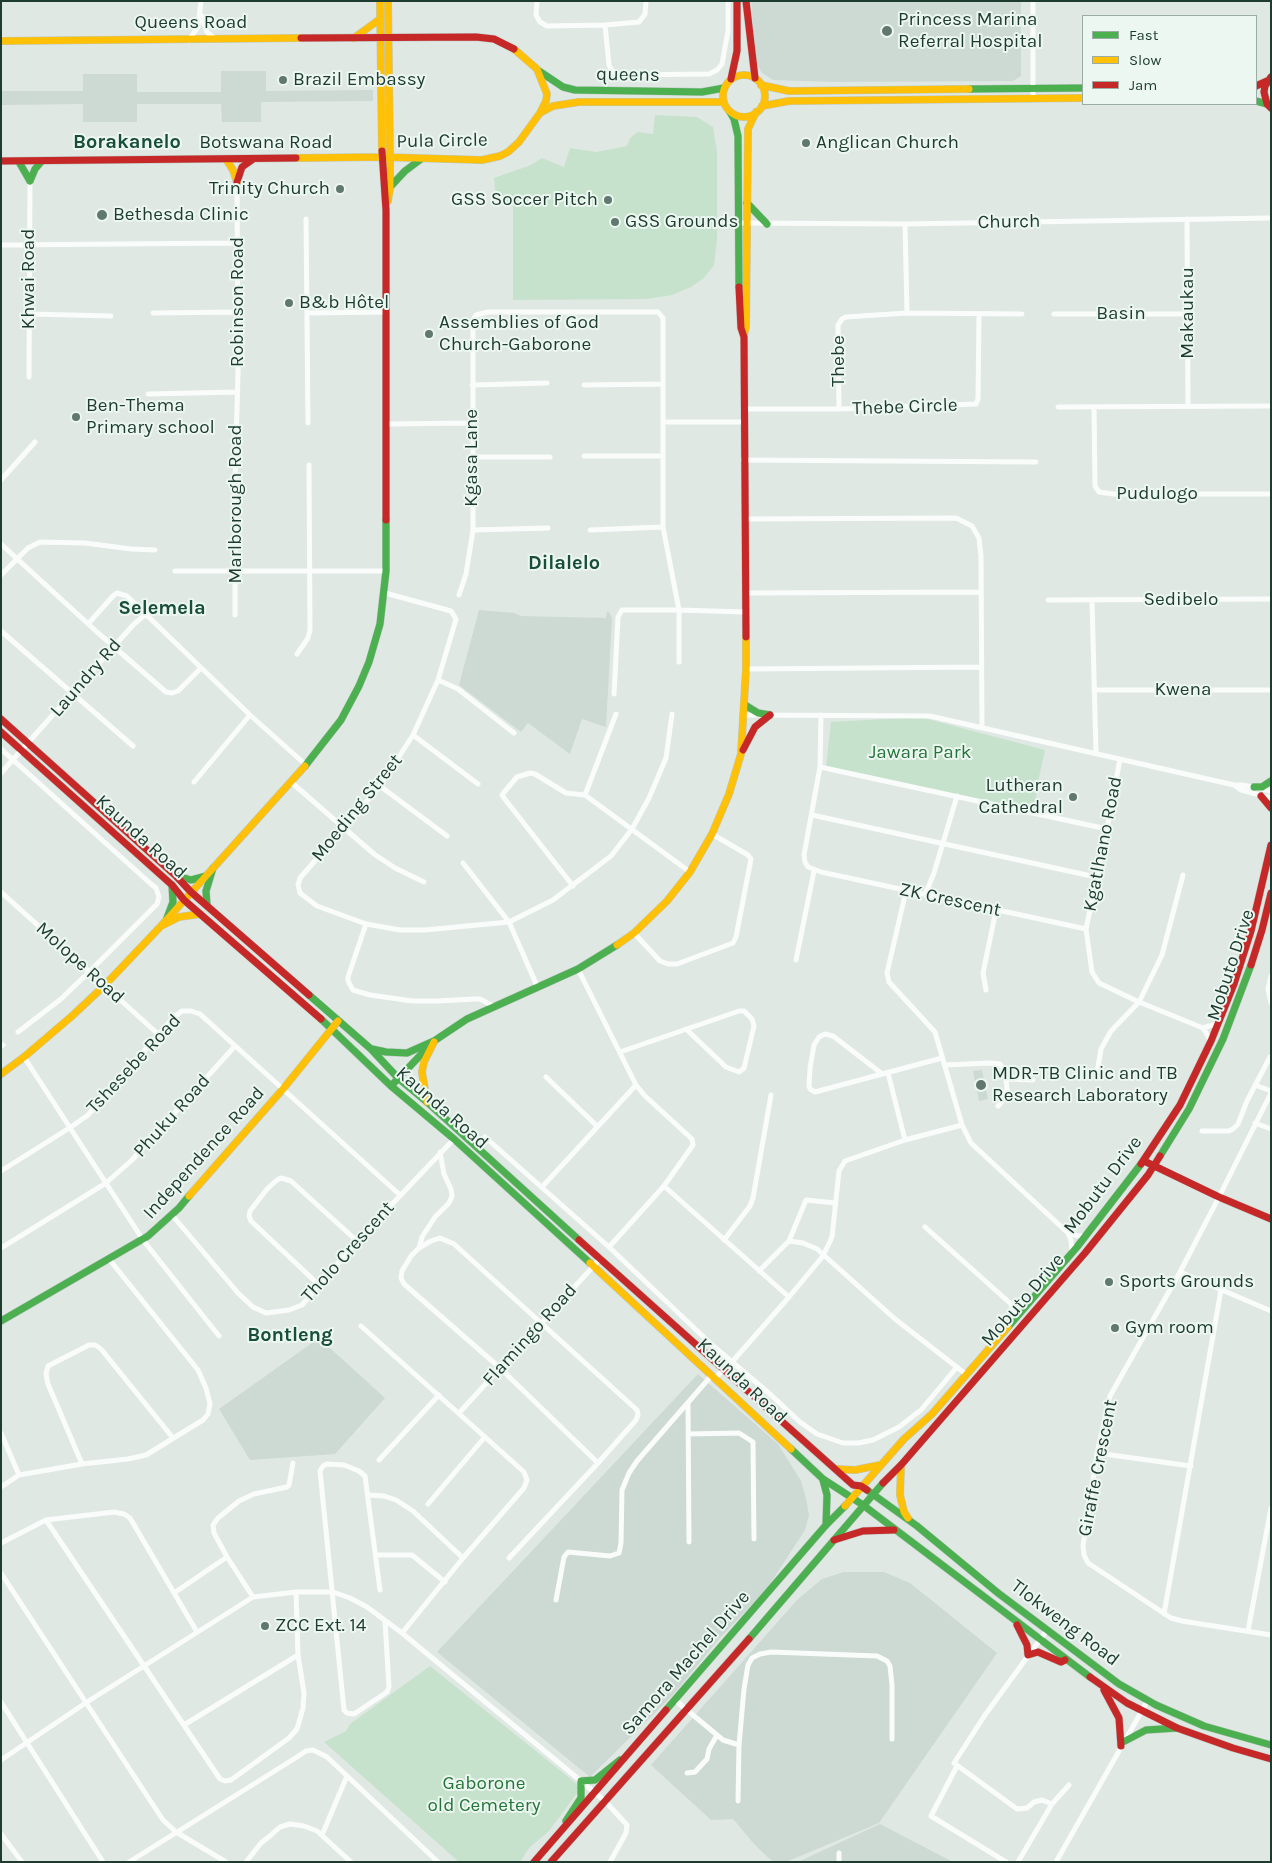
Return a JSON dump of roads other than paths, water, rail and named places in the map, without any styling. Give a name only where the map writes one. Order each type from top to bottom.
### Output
[{"type":"main road","points":[[380,1],[380,19],[384,39],[390,158],[390,188],[386,210]]},
{"type":"main road","points":[[1,1074],[72,1016],[104,986],[161,926],[306,765],[340,720],[359,686],[378,635],[385,593],[386,571],[387,312],[386,210],[382,157],[384,39],[388,1]]},
{"type":"main road","points":[[738,1],[737,51],[731,79],[724,88],[724,102],[734,119],[738,136],[739,290],[741,328],[744,338]]},
{"type":"main road","points":[[746,2],[755,78],[761,85],[764,95],[762,106]]},
{"type":"main road","points":[[353,38],[380,19]]},
{"type":"main road","name":"Pula Circle","points":[[382,157],[472,160],[500,156],[508,152],[519,142],[540,114],[547,94],[537,69],[510,46],[494,39],[476,37],[384,39]]},
{"type":"main road","name":"Queens Road","points":[[1,41],[384,39]]},
{"type":"main road","name":"queens","points":[[537,69],[563,87],[575,90],[702,92],[724,88]]},
{"type":"main road","points":[[731,79],[743,75],[755,78]]},
{"type":"main road","points":[[1257,85],[1269,79]]},
{"type":"main road","points":[[1269,79],[1264,92],[1269,106]]},
{"type":"main road","points":[[761,85],[789,91],[1082,88]]},
{"type":"main road","points":[[741,754],[746,669],[743,460],[748,129],[756,112],[762,106],[789,101],[1082,98]]},
{"type":"main road","points":[[1257,101],[1269,106]]},
{"type":"main road","name":"queens","points":[[540,114],[553,106],[571,103],[724,102]]},
{"type":"main road","points":[[730,112],[746,116],[756,112]]},
{"type":"main road","name":"Botswana Road","points":[[1,161],[252,160],[382,157]]},
{"type":"main road","points":[[226,159],[233,170],[237,182]]},
{"type":"main road","points":[[390,188],[404,171],[421,159]]},
{"type":"main road","points":[[237,182],[242,167],[252,160]]},
{"type":"main road","points":[[19,162],[30,181]]},
{"type":"main road","points":[[30,181],[35,169],[41,162]]},
{"type":"main road","points":[[747,203],[767,224]]},
{"type":"main road","points":[[744,705],[758,713],[770,715]]},
{"type":"main road","points":[[371,1049],[407,1053],[434,1041],[467,1019],[493,1006],[578,969],[634,933],[667,901],[690,872],[712,834],[726,803],[741,754],[755,727],[770,715]]},
{"type":"main road","name":"Kaunda Road","points":[[1,719],[176,876],[191,892],[371,1049],[398,1078],[601,1258],[723,1370],[853,1485],[861,1486]]},
{"type":"main road","name":"Kaunda Road","points":[[1,732],[172,885],[184,900],[332,1028],[391,1086],[454,1139],[593,1265],[823,1479],[851,1499],[863,1505]]},
{"type":"main road","points":[[1254,787],[1262,787],[1271,782]]},
{"type":"main road","points":[[1261,796],[1271,808]]},
{"type":"main road","name":"Mobutu Drive","points":[[861,1486],[904,1439],[932,1414],[1072,1253],[1144,1161],[1180,1105],[1212,1041],[1234,984],[1251,931],[1271,845]]},
{"type":"main road","points":[[207,905],[206,891],[213,868]]},
{"type":"main road","points":[[176,876],[191,880],[206,876]]},
{"type":"main road","points":[[167,918],[173,902],[172,885]]},
{"type":"main road","name":"Mobuto Drive","points":[[872,1494],[901,1465],[1079,1260],[1146,1178],[1163,1153],[1189,1109],[1223,1039],[1247,977],[1262,930],[1271,893]]},
{"type":"main road","points":[[161,926],[179,917],[200,914]]},
{"type":"main road","name":"Independence Road","points":[[1,1322],[143,1240],[172,1215],[283,1089],[338,1021]]},
{"type":"main road","points":[[391,1086],[434,1041]]},
{"type":"main road","points":[[427,1102],[422,1072],[424,1062],[434,1041]]},
{"type":"main road","points":[[1163,1153],[1164,1164],[1168,1174]]},
{"type":"main road","points":[[1144,1161],[1219,1198],[1271,1219]]},
{"type":"main road","points":[[1146,1178],[1154,1174],[1168,1174]]},
{"type":"main road","points":[[836,1470],[854,1470],[880,1465]]},
{"type":"main road","points":[[901,1465],[899,1490],[901,1501],[910,1521],[917,1526]]},
{"type":"main road","points":[[823,1479],[827,1495],[826,1525]]},
{"type":"main road","name":"Tlokweng Road","points":[[861,1486],[917,1526],[998,1593],[1119,1684],[1204,1726],[1271,1745]]},
{"type":"main road","name":"Samora Machel Drive","points":[[534,1862],[861,1486]]},
{"type":"main road","points":[[863,1505],[872,1494]]},
{"type":"main road","name":"Tlokweng Road","points":[[863,1505],[1065,1660],[1103,1688],[1141,1712],[1177,1728],[1271,1759]]},
{"type":"main road","name":"Samora Machel Drive","points":[[551,1862],[863,1505]]},
{"type":"main road","points":[[834,1540],[863,1531],[894,1530]]},
{"type":"main road","points":[[1016,1622],[1027,1645],[1028,1655],[1038,1652],[1062,1662],[1065,1660]]},
{"type":"main road","points":[[1103,1688],[1119,1718],[1122,1744],[1146,1730],[1177,1728]]},
{"type":"main road","points":[[565,1826],[567,1818],[581,1798],[581,1781],[595,1780],[616,1762],[624,1759]]},
{"type":"street","points":[[189,40],[198,28],[201,1]]},
{"type":"street","points":[[537,1],[536,15],[540,22],[547,26],[605,25],[639,22],[645,14],[646,1]]},
{"type":"street","points":[[605,25],[608,65],[612,71],[620,75],[709,74],[717,70],[722,64],[728,31],[728,1]]},
{"type":"street","points":[[1033,1],[1033,98]]},
{"type":"street","points":[[200,12],[207,32],[215,40]]},
{"type":"street","name":"Khwai Road","points":[[29,377],[30,181]]},
{"type":"street","name":"Robinson Road","points":[[237,182],[237,392]]},
{"type":"street","name":"Church","points":[[739,223],[904,224],[1271,218]]},
{"type":"street","points":[[306,219],[308,423]]},
{"type":"street","name":"Makaukau","points":[[1187,219],[1188,406]]},
{"type":"street","points":[[904,224],[907,313]]},
{"type":"street","points":[[1,245],[237,242]]},
{"type":"street","points":[[152,313],[237,312]]},
{"type":"street","points":[[307,313],[387,312]]},
{"type":"street","name":"Kgasa Lane","points":[[459,595],[466,574],[472,530],[472,384],[474,320],[476,315],[488,312],[658,312],[662,318],[663,384]]},
{"type":"street","name":"Thebe","points":[[839,409],[838,325],[846,318],[907,313],[1022,314]]},
{"type":"street","points":[[29,314],[111,316]]},
{"type":"street","name":"Thebe Circle","points":[[744,409],[839,409],[976,404],[978,399],[979,314]]},
{"type":"street","name":"Basin","points":[[1054,314],[1188,314]]},
{"type":"street","points":[[472,384],[547,383]]},
{"type":"street","points":[[584,385],[663,384],[663,527],[678,610],[678,662]]},
{"type":"street","points":[[148,394],[237,392]]},
{"type":"street","name":"Marlborough Road","points":[[235,615],[237,392]]},
{"type":"street","name":"Pudulogo","points":[[1094,406],[1095,486],[1099,492],[1113,494],[1271,494]]},
{"type":"street","points":[[1058,407],[1271,406]]},
{"type":"street","points":[[663,422],[744,422]]},
{"type":"street","points":[[387,424],[472,423]]},
{"type":"street","points":[[1,480],[35,442]]},
{"type":"street","points":[[584,456],[663,456]]},
{"type":"street","points":[[472,457],[550,457]]},
{"type":"street","points":[[743,460],[1036,462]]},
{"type":"street","points":[[297,654],[308,638],[310,630],[309,465]]},
{"type":"street","points":[[745,519],[962,520],[972,526],[979,538],[981,556],[982,728]]},
{"type":"street","points":[[590,530],[663,527]]},
{"type":"street","points":[[472,530],[548,528]]},
{"type":"street","points":[[1,575],[33,544],[47,541],[155,550]]},
{"type":"street","points":[[1,544],[166,692],[178,691],[201,668]]},
{"type":"street","points":[[175,571],[386,571]]},
{"type":"street","points":[[744,593],[980,592]]},
{"type":"street","points":[[88,624],[118,593],[126,596],[250,715],[306,765]]},
{"type":"street","name":"Moeding Street","points":[[385,593],[451,611],[456,619],[438,680],[413,735],[380,786],[344,829],[304,871],[298,885],[300,893],[317,906],[366,924],[400,930],[425,930],[509,922]]},
{"type":"street","name":"Sedibelo","points":[[1048,600],[1271,599]]},
{"type":"street","points":[[1092,600],[1096,754]]},
{"type":"street","points":[[614,694],[619,613],[626,609],[745,612]]},
{"type":"street","name":"Laundry Rd","points":[[1,773],[144,615]]},
{"type":"street","points":[[1,631],[133,746]]},
{"type":"street","points":[[746,669],[981,667]]},
{"type":"street","points":[[438,680],[458,689],[514,733]]},
{"type":"street","name":"Kwena","points":[[1094,690],[1271,690]]},
{"type":"street","points":[[585,795],[616,714]]},
{"type":"street","points":[[509,922],[553,900],[611,856],[632,829],[649,798],[666,758],[672,714]]},
{"type":"street","points":[[194,782],[250,715]]},
{"type":"street","points":[[744,715],[924,716],[1234,785],[1271,791]]},
{"type":"street","points":[[796,960],[814,870],[805,862],[804,856],[820,767],[821,715]]},
{"type":"street","points":[[413,735],[478,784]]},
{"type":"street","points":[[1,749],[159,893],[157,904],[89,972],[43,1014],[18,1032]]},
{"type":"street","name":"Kgatlhano Road","points":[[1120,759],[1108,829],[1086,929],[1092,972],[1095,978],[1099,982],[1139,1002]]},
{"type":"street","points":[[820,767],[1108,829]]},
{"type":"street","points":[[573,886],[502,796],[517,777],[530,773],[536,774],[566,793],[585,795],[690,872]]},
{"type":"street","points":[[291,782],[344,829],[382,859],[424,882]]},
{"type":"street","points":[[1234,785],[1241,790],[1271,798]]},
{"type":"street","points":[[380,786],[447,836]]},
{"type":"street","points":[[925,894],[934,873],[956,796]]},
{"type":"street","points":[[812,815],[1096,877]]},
{"type":"street","points":[[634,933],[660,961],[668,964],[677,964],[733,943],[736,937],[751,859],[748,855],[712,834]]},
{"type":"street","points":[[463,862],[509,922],[538,986]]},
{"type":"street","name":"ZK Crescent","points":[[814,870],[1086,929]]},
{"type":"street","points":[[1097,1073],[1102,1049],[1111,1031],[1139,1002],[1162,955],[1183,875]]},
{"type":"street","points":[[906,891],[887,978],[935,1032],[962,1125],[970,1143],[1068,1233],[1071,1240],[1072,1253]]},
{"type":"street","name":"Molope Road","points":[[1,892],[158,1034]]},
{"type":"street","points":[[986,990],[983,973],[996,910]]},
{"type":"street","points":[[366,924],[348,977],[348,982],[353,990],[370,995],[412,1001],[438,1002],[480,999],[493,1006]]},
{"type":"street","points":[[578,969],[636,1085],[644,1095],[693,1140],[693,1145],[664,1186],[609,1248]]},
{"type":"street","points":[[1271,976],[1268,989],[1271,1002]]},
{"type":"street","points":[[1139,1002],[1203,1028],[1212,1041]]},
{"type":"street","name":"Tshesebe Road","points":[[1,1171],[72,1127],[88,1114],[158,1034],[182,1011],[191,1011],[200,1014],[400,1195]]},
{"type":"street","points":[[620,1052],[739,1011],[746,1012],[752,1019],[754,1026],[744,1068],[739,1072],[726,1067],[686,1030]]},
{"type":"street","points":[[1203,1028],[1219,1023]]},
{"type":"street","points":[[881,1073],[833,1036],[824,1034],[819,1037],[814,1045],[809,1086],[810,1089],[816,1092],[942,1058]]},
{"type":"street","name":"Phuku Road","points":[[1,1248],[106,1183],[132,1160],[235,1046]]},
{"type":"street","points":[[24,1056],[72,1127],[143,1240],[219,1336]]},
{"type":"street","points":[[1202,1131],[1229,1131],[1238,1124],[1270,1057]]},
{"type":"street","points":[[944,1065],[995,1063],[1003,1067],[1007,1079],[1007,1095],[998,1106]]},
{"type":"street","points":[[888,1072],[905,1140]]},
{"type":"street","points":[[546,1077],[597,1126]]},
{"type":"street","points":[[1007,1079],[1033,1080]]},
{"type":"street","points":[[542,1187],[636,1085]]},
{"type":"street","points":[[1255,1085],[1271,1092]]},
{"type":"street","name":"Giraffe Crescent","points":[[1271,1092],[1180,1272],[1116,1384],[1106,1409],[1097,1453],[1083,1546],[1088,1563],[1170,1618],[1271,1635]]},
{"type":"street","points":[[724,1240],[750,1206],[753,1198],[770,1095]]},
{"type":"street","points":[[1256,1123],[1271,1129]]},
{"type":"street","points":[[556,1600],[564,1557],[568,1552],[610,1556],[619,1553],[622,1543],[624,1484],[637,1461],[714,1376],[732,1362],[823,1256],[832,1237],[839,1171],[845,1160],[905,1140],[962,1125]]},
{"type":"street","points":[[485,1138],[542,1187],[732,1362],[800,1422],[817,1434],[843,1442],[858,1443],[873,1440],[898,1427],[921,1410],[957,1367]]},
{"type":"street","name":"Tholo Crescent","points":[[172,1215],[238,1293],[253,1307],[266,1313],[289,1310],[302,1305],[357,1241],[454,1139]]},
{"type":"street","points":[[419,1248],[422,1237],[449,1203],[452,1196],[444,1174],[440,1152]]},
{"type":"street","points":[[319,1285],[251,1221],[250,1211],[267,1189],[281,1178],[291,1181],[357,1241]]},
{"type":"street","points":[[664,1186],[789,1297]]},
{"type":"street","points":[[758,1271],[788,1241],[806,1200],[835,1203]]},
{"type":"street","points":[[925,1227],[1011,1304],[1015,1319]]},
{"type":"street","points":[[1068,1233],[1086,1236]]},
{"type":"street","points":[[509,1558],[598,1463],[636,1420],[637,1410],[454,1244],[440,1238],[419,1248],[411,1256],[402,1271],[401,1278],[404,1284],[500,1368],[598,1463]]},
{"type":"street","points":[[788,1241],[797,1241],[817,1249],[895,1319],[967,1375]]},
{"type":"street","name":"Flamingo Road","points":[[459,1413],[601,1258]]},
{"type":"street","points":[[1,1487],[19,1475],[146,1455],[203,1420],[208,1414],[210,1404],[206,1388],[198,1370],[109,1259]]},
{"type":"street","points":[[1180,1272],[1271,1311]]},
{"type":"street","points":[[1164,1614],[1221,1290]]},
{"type":"street","points":[[1011,1304],[1028,1304]]},
{"type":"street","points":[[360,1326],[524,1472],[527,1480],[524,1488],[462,1558],[445,1582],[402,1633]]},
{"type":"street","points":[[82,1464],[48,1384],[46,1374],[48,1366],[89,1345],[95,1345],[101,1349],[173,1438]]},
{"type":"street","points":[[379,1460],[439,1395]]},
{"type":"street","points":[[688,1404],[689,1542]]},
{"type":"street","points":[[1,1433],[19,1475]]},
{"type":"street","points":[[688,1434],[739,1434],[753,1442],[754,1539]]},
{"type":"street","points":[[428,1504],[484,1438]]},
{"type":"street","points":[[1097,1453],[1191,1466]]},
{"type":"street","points":[[253,1597],[227,1557],[214,1533],[213,1525],[218,1518],[239,1501],[254,1494],[289,1485],[293,1463]]},
{"type":"street","points":[[380,1590],[365,1476],[360,1471],[344,1465],[327,1464],[320,1471],[344,1710],[347,1713],[354,1714],[387,1692],[390,1686],[385,1621]]},
{"type":"street","points":[[368,1495],[384,1496],[396,1500],[413,1511],[462,1558]]},
{"type":"street","points":[[1248,1631],[1271,1508]]},
{"type":"street","points":[[1,1543],[46,1520],[114,1512],[124,1514],[130,1518],[198,1632]]},
{"type":"street","points":[[46,1520],[146,1666],[220,1779],[225,1781],[231,1780],[289,1738],[297,1729],[304,1708],[304,1693],[298,1655],[296,1592]]},
{"type":"street","points":[[376,1555],[412,1555],[445,1582]]},
{"type":"street","points":[[174,1593],[227,1557]]},
{"type":"street","points":[[1,1573],[163,1820],[176,1832],[226,1862]]},
{"type":"street","points":[[1,1760],[87,1702],[253,1597],[296,1592],[333,1592],[367,1607],[402,1633],[604,1801],[627,1825],[626,1833],[610,1862]]},
{"type":"street","points":[[1047,1630],[985,1715],[954,1763],[1017,1809],[1027,1808],[1034,1802],[1042,1800],[1052,1804]]},
{"type":"street","points":[[738,1802],[739,1745],[744,1689],[748,1665],[752,1658],[760,1654],[771,1652],[876,1656],[887,1661],[890,1666],[892,1685],[892,1739]]},
{"type":"street","points":[[184,1725],[298,1655]]},
{"type":"street","points":[[675,1700],[717,1735],[726,1741],[739,1745]]},
{"type":"street","points":[[1057,1861],[1148,1700]]},
{"type":"street","points":[[1,1702],[103,1862]]},
{"type":"street","points":[[687,1774],[695,1772],[707,1759],[709,1749],[717,1735]]},
{"type":"street","points":[[129,1862],[306,1752],[313,1750],[323,1754],[438,1862]]},
{"type":"street","points":[[957,1766],[931,1816],[1006,1862]]},
{"type":"street","points":[[322,1835],[347,1776]]},
{"type":"street","points":[[1018,1862],[1052,1804],[1068,1785]]},
{"type":"street","points":[[246,1862],[261,1843],[280,1827],[290,1824],[304,1826],[317,1831],[351,1862]]},
{"type":"street","points":[[2,1836],[22,1862]]},
{"type":"street","points":[[839,1853],[839,1862]]},
{"type":"place","name":"Princess Marina Referral Hospital","points":[[887,31]]},
{"type":"place","name":"Brazil Embassy","points":[[283,80]]},
{"type":"place","name":"Anglican Church","points":[[806,143]]},
{"type":"place","name":"Trinity Church","points":[[340,189]]},
{"type":"place","name":"GSS Soccer Pitch","points":[[608,200]]},
{"type":"place","name":"Bethesda Clinic","points":[[102,215]]},
{"type":"place","name":"GSS Grounds","points":[[615,222]]},
{"type":"place","name":"B&b Hôtel","points":[[289,303]]},
{"type":"place","name":"Assemblies of God Church-Gaborone","points":[[429,334]]},
{"type":"place","name":"Ben-Thema Primary school","points":[[76,417]]},
{"type":"place","name":"Lutheran Cathedral","points":[[1073,797]]},
{"type":"place","name":"MDR-TB Clinic and TB Research Laboratory","points":[[981,1085]]},
{"type":"place","name":"Sports Grounds","points":[[1109,1282]]},
{"type":"place","name":"Gym room","points":[[1115,1328]]},
{"type":"place","name":"ZCC Ext. 14","points":[[265,1626]]},
{"type":"district","name":"Borakanelo","points":[[127,142]]},
{"type":"district","name":"Dilalelo","points":[[564,563]]},
{"type":"district","name":"Selemela","points":[[162,608]]},
{"type":"district","name":"Bontleng","points":[[290,1335]]},
{"type":"park label","name":"Jawara Park","points":[[920,753]]},
{"type":"park label","name":"Gaborone old Cemetery","points":[[484,1795]]}]
